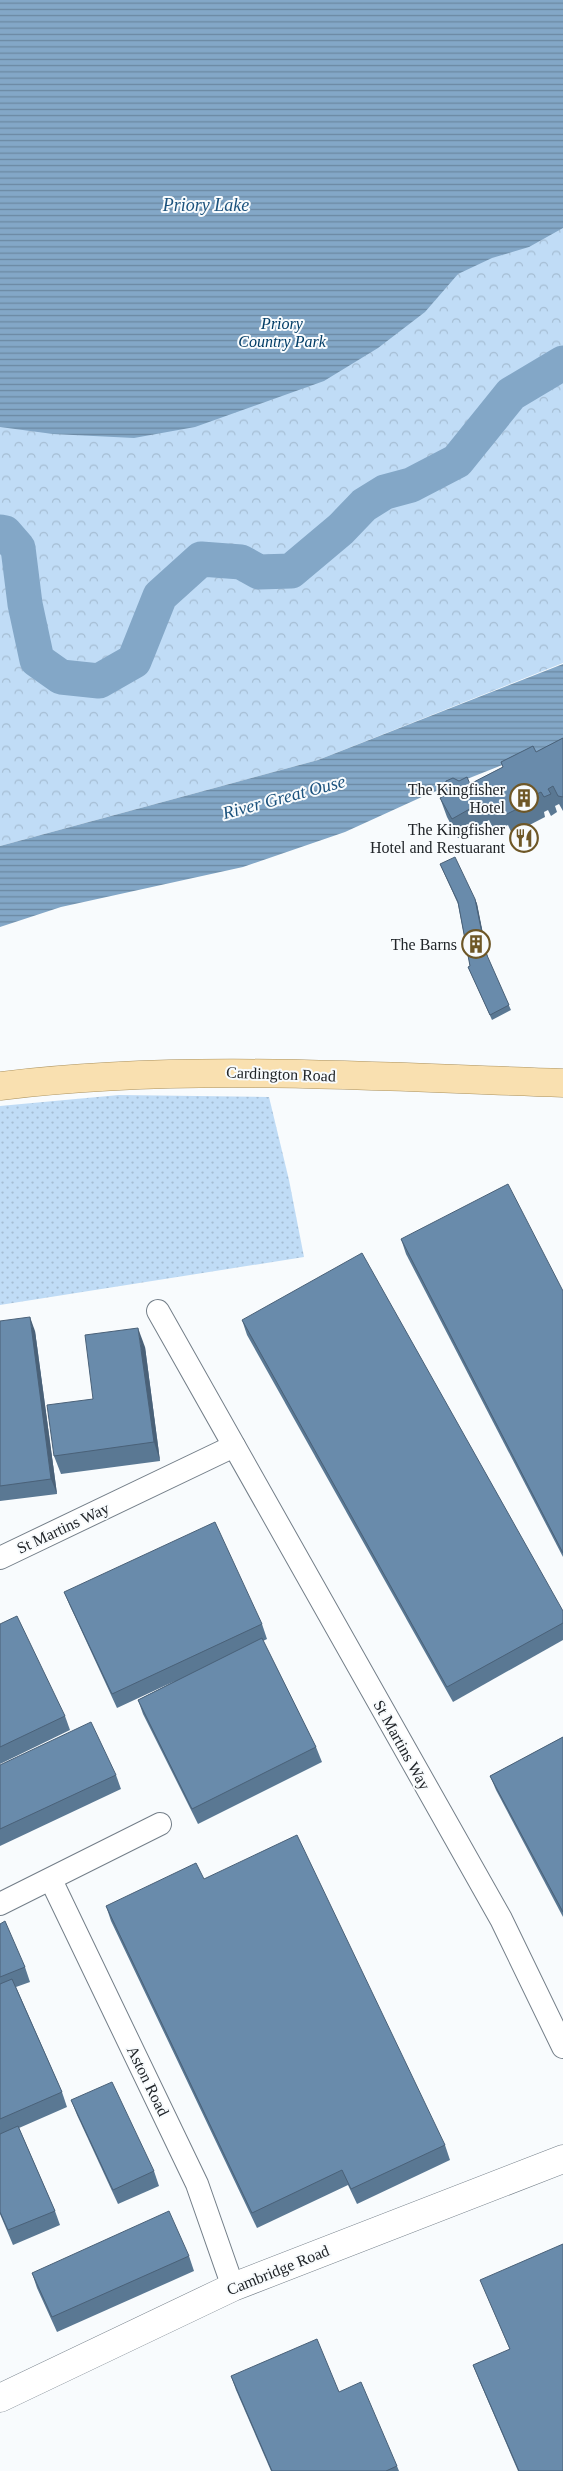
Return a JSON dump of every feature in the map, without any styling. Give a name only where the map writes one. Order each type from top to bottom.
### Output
[{"type":"main road","name":"Cardington Road","points":[[0,1086],[53,1079],[210,1072],[563,1083]]},
{"type":"street","name":"St Martins Way","points":[[158,1311],[501,1919],[563,2047]]},
{"type":"street","name":"St Martins Way","points":[[0,1558],[234,1446]]},
{"type":"street","points":[[0,1904],[160,1824]]},
{"type":"street","name":"Aston Road","points":[[51,1880],[197,2184],[233,2287]]},
{"type":"street","name":"Cambridge Road","points":[[0,2398],[233,2287],[563,2159]]},
{"type":"green space","name":"Priory Country Park","points":[[0,0],[563,0],[563,663],[318,760],[0,846]]},
{"type":"green space","points":[[119,1095],[269,1097],[289,1180],[304,1257],[0,1305],[0,1106]]},
{"type":"water","name":"Priory Lake","points":[[0,0],[563,0],[563,228],[529,247],[492,258],[458,274],[425,312],[378,348],[324,381],[195,427],[134,438],[53,434],[0,427]]},
{"type":"water","name":"River Great Ouse","points":[[563,664],[563,741],[424,796],[345,832],[243,867],[61,907],[0,927],[0,846],[318,760]]},
{"type":"building","points":[[563,738],[563,797],[558,796],[553,786],[548,789],[551,794],[544,797],[541,792],[537,794],[539,798],[505,815],[501,807],[488,813],[482,802],[452,819],[440,798],[448,794],[445,787],[446,781],[453,778],[459,781],[467,777],[470,784],[503,767],[501,762],[533,746],[536,752]]},
{"type":"building","name":"The Barns","points":[[455,857],[475,899],[486,953],[509,1005],[490,1015],[468,967],[470,966],[458,902],[440,864]]},
{"type":"building","points":[[508,1184],[563,1291],[563,1553],[401,1239]]},
{"type":"building","points":[[362,1253],[563,1611],[563,1623],[447,1687],[242,1320]]},
{"type":"building","points":[[30,1317],[51,1479],[0,1486],[0,1321]]},
{"type":"building","points":[[138,1328],[154,1442],[54,1456],[47,1405],[93,1399],[85,1335]]},
{"type":"building","points":[[215,1522],[262,1624],[112,1694],[64,1592]]},
{"type":"building","points":[[17,1616],[65,1716],[0,1747],[0,1624]]},
{"type":"building","points":[[262,1638],[316,1747],[192,1809],[138,1700]]},
{"type":"building","points":[[91,1722],[116,1775],[0,1829],[0,1765]]},
{"type":"building","points":[[563,1737],[563,1912],[490,1776]]},
{"type":"building","points":[[297,1835],[445,2145],[351,2189],[342,2170],[252,2213],[106,1906],[196,1863],[204,1879]]},
{"type":"building","points":[[5,1921],[25,1967],[0,1977],[0,1924]]},
{"type":"building","points":[[12,1979],[62,2092],[0,2119],[0,1984]]},
{"type":"building","points":[[112,2082],[154,2171],[113,2190],[71,2100]]},
{"type":"building","points":[[18,2126],[55,2211],[8,2230],[0,2212],[0,2134]]},
{"type":"building","points":[[169,2211],[189,2256],[52,2317],[32,2273]]},
{"type":"building","points":[[563,2244],[563,2471],[519,2471],[473,2365],[510,2349],[480,2280]]},
{"type":"building","points":[[317,2339],[339,2392],[361,2382],[397,2466],[386,2471],[272,2471],[231,2376]]},
{"type":"waterway","points":[[0,532],[5,533],[18,548],[25,604],[37,660],[61,677],[99,681],[134,661],[160,596],[201,559],[241,562],[259,572],[291,571],[341,529],[364,505],[385,492],[411,485],[457,461],[511,394],[563,363]]},
{"type":"place","name":"The Kingfisher Hotel","points":[[524,798]]},
{"type":"place","name":"The Kingfisher Hotel and Restuarant","points":[[524,838]]},
{"type":"place","name":"The Barns","points":[[476,944]]}]
